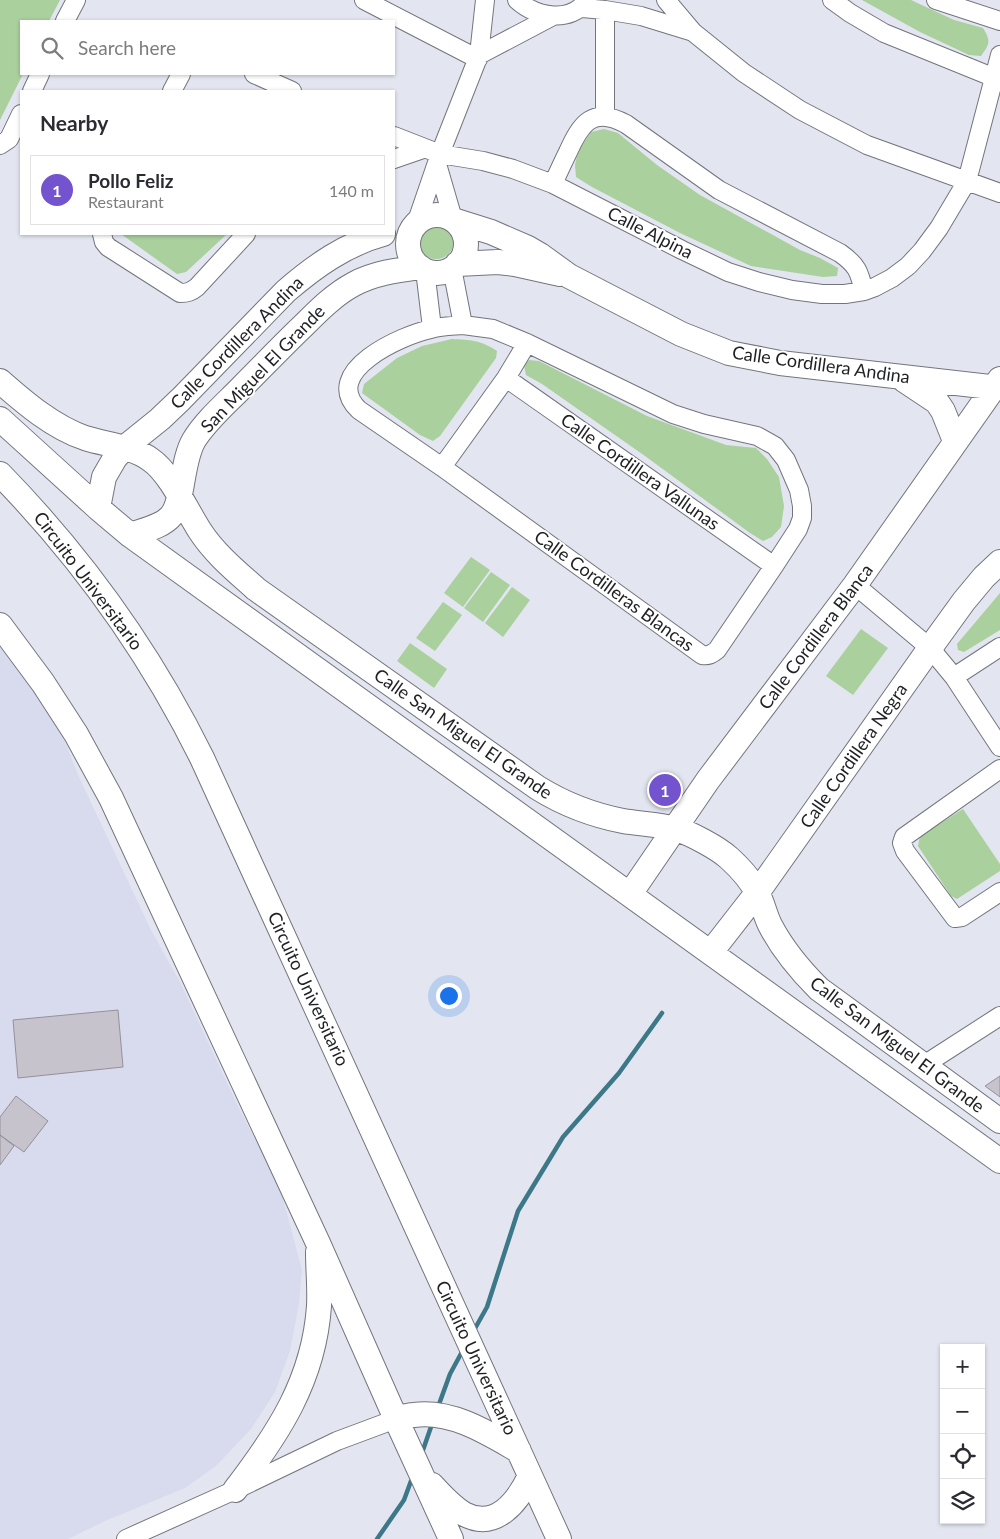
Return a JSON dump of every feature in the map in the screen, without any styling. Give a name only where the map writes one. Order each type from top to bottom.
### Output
[{"type":"street","points":[[66,20],[76,0]]},
{"type":"street","points":[[432,328],[422,268],[412,257],[408,245],[410,232],[408,227],[438,159],[478,57],[485,0]]},
{"type":"street","points":[[517,0],[524,7],[553,16],[564,15],[584,4],[641,16],[693,32]]},
{"type":"street","points":[[666,0],[693,32],[744,73],[800,110],[867,145],[1000,193]]},
{"type":"street","points":[[832,0],[884,33],[995,78]]},
{"type":"street","points":[[936,0],[1000,21]]},
{"type":"street","points":[[370,1],[478,57]]},
{"type":"street","points":[[605,116],[606,10]]},
{"type":"street","points":[[478,57],[553,16]]},
{"type":"street","name":"Calle Alpina","points":[[395,136],[423,149],[438,159],[483,161],[513,169],[553,184],[728,272],[792,290],[822,294],[845,294],[864,291],[892,278],[908,266],[939,228],[966,181],[1000,55]]},
{"type":"street","points":[[32,90],[40,75]]},
{"type":"street","points":[[173,90],[180,75]]},
{"type":"street","points":[[256,75],[290,90]]},
{"type":"street","points":[[0,145],[9,139],[20,116]]},
{"type":"street","points":[[553,184],[575,135],[582,126],[594,118],[605,116],[615,118],[719,190],[840,252],[853,262],[860,276],[864,291]]},
{"type":"street","points":[[395,159],[423,149]]},
{"type":"street","points":[[438,159],[454,220]]},
{"type":"street","points":[[408,227],[422,219],[437,214],[454,220],[465,234],[466,250],[455,266],[439,272],[422,268]]},
{"type":"street","name":"Calle Cordillera Andina","points":[[454,220],[491,232],[528,248],[568,276],[681,334],[729,353],[780,363],[898,377],[998,385]]},
{"type":"street","points":[[102,235],[108,247],[180,293],[192,291],[197,287],[245,235]]},
{"type":"street","name":"Calle Cordillera Andina","points":[[124,448],[181,399],[286,291],[304,276],[349,247],[380,235]]},
{"type":"street","name":"Calle Cordillera Andina","points":[[455,266],[507,262],[568,276]]},
{"type":"street","points":[[455,266],[463,325]]},
{"type":"street","name":"San Miguel El Grande","points":[[130,535],[156,526],[171,516],[179,497],[188,451],[195,439],[216,414],[317,312],[338,294],[369,277],[422,268]]},
{"type":"street","name":"Calle Cordilleras Blancas","points":[[463,325],[493,329],[527,343],[673,414],[704,424],[757,436],[775,446],[786,460],[799,490],[802,518],[798,529],[717,650],[710,655],[702,655],[353,404],[348,392],[351,376],[372,355],[401,340],[432,328],[463,325]]},
{"type":"street","points":[[442,467],[506,378],[527,343]]},
{"type":"street","points":[[898,377],[937,402],[943,411],[955,441]]},
{"type":"street","name":"Calle Cordillera Vallunas","points":[[506,378],[774,566]]},
{"type":"street","name":"Calle San Miguel El Grande","points":[[0,381],[53,422],[83,437],[139,453],[155,464],[169,480],[212,548],[256,589],[538,788],[568,805],[596,814],[623,821],[676,829],[728,856],[744,873],[758,893],[770,925],[785,950],[799,969],[818,989],[1000,1121]]},
{"type":"street","name":"Calle Cordillera Blanca","points":[[630,894],[708,780],[855,586],[955,441],[998,385]]},
{"type":"street","name":"Calle San Miguel El Grande","points":[[0,419],[130,535],[1000,1161]]},
{"type":"street","points":[[98,508],[104,476],[115,458],[124,448]]},
{"type":"street","name":"Circuito Universitario","points":[[0,474],[33,507],[96,585],[128,630],[182,718],[559,1539]]},
{"type":"street","name":"Calle Cordillera Negra","points":[[711,952],[758,893],[964,601],[1000,562]]},
{"type":"street","points":[[855,586],[930,648],[954,677],[1000,747]]},
{"type":"street","points":[[0,625],[43,683],[76,734],[111,798],[318,1243],[451,1539]]},
{"type":"street","points":[[954,677],[1000,647]]},
{"type":"street","points":[[1000,770],[904,837],[902,843],[905,851],[955,918],[962,917],[1000,892]]},
{"type":"street","points":[[924,1065],[1000,1016]]},
{"type":"street","points":[[234,1490],[262,1454],[282,1423],[297,1396],[306,1370],[314,1339],[318,1306],[318,1243]]},
{"type":"street","points":[[126,1539],[337,1441],[396,1419],[426,1414],[450,1418],[487,1432],[519,1451]]},
{"type":"street","points":[[421,1473],[454,1507],[474,1518],[484,1519],[504,1512],[521,1494],[530,1476]]},
{"type":"shaded area","points":[[0,643],[57,722],[79,777],[151,930],[180,982],[237,1104],[281,1191],[302,1270],[299,1304],[290,1351],[275,1392],[251,1429],[216,1466],[185,1488],[105,1521],[68,1539],[0,1539]]},
{"type":"green space","points":[[0,0],[60,0],[50,20],[20,20],[20,75],[22,75],[0,120]]},
{"type":"green space","points":[[862,0],[911,0],[954,20],[983,28],[988,39],[988,45],[981,56],[969,55],[920,32]]},
{"type":"green space","points":[[604,129],[618,133],[657,165],[700,195],[800,250],[838,268],[837,276],[823,277],[751,266],[680,233],[576,177],[575,165],[578,151],[591,132]]},
{"type":"green space","points":[[436,223],[443,224],[449,228],[453,234],[453,248],[449,254],[443,258],[436,259],[429,258],[423,254],[419,248],[418,241],[419,234],[423,228],[429,224]]},
{"type":"green space","points":[[122,235],[226,235],[186,272],[177,274]]},
{"type":"green space","points":[[452,339],[470,340],[486,345],[497,351],[496,358],[440,436],[433,441],[420,435],[362,393],[364,384],[397,358],[422,346]]},
{"type":"green space","points":[[529,360],[539,361],[647,416],[726,445],[756,448],[767,459],[779,477],[784,506],[781,527],[772,537],[763,541],[750,533],[645,456],[542,384],[526,375],[524,365]]},
{"type":"green space","points":[[471,557],[490,570],[463,607],[444,593]]},
{"type":"green space","points":[[491,572],[510,585],[483,622],[464,608]]},
{"type":"green space","points":[[512,587],[530,600],[503,637],[485,623]]},
{"type":"green space","points":[[1000,593],[1000,630],[964,652],[958,650],[957,644]]},
{"type":"green space","points":[[443,602],[462,615],[435,651],[416,638]]},
{"type":"green space","points":[[861,629],[888,648],[853,695],[826,676]]},
{"type":"green space","points":[[410,643],[447,669],[434,688],[397,661]]},
{"type":"green space","points":[[963,809],[1000,864],[1000,871],[957,899],[951,896],[918,846],[920,836]]},
{"type":"building","points":[[118,1010],[123,1067],[18,1078],[13,1020]]},
{"type":"building","points":[[1000,1076],[1000,1097],[985,1086]]},
{"type":"building","points":[[16,1096],[48,1121],[24,1152],[0,1135],[0,1117]]},
{"type":"building","points":[[0,1135],[14,1146],[0,1165]]},
{"type":"waterway","points":[[473,1332],[487,1307],[518,1211],[563,1137],[619,1073],[662,1013]]},
{"type":"waterway","points":[[438,1407],[450,1374],[463,1350]]},
{"type":"waterway","points":[[423,1450],[432,1424]]},
{"type":"waterway","points":[[377,1539],[404,1500],[411,1481]]},
{"type":"place","name":"Pollo Feliz","points":[[665,790]]}]
